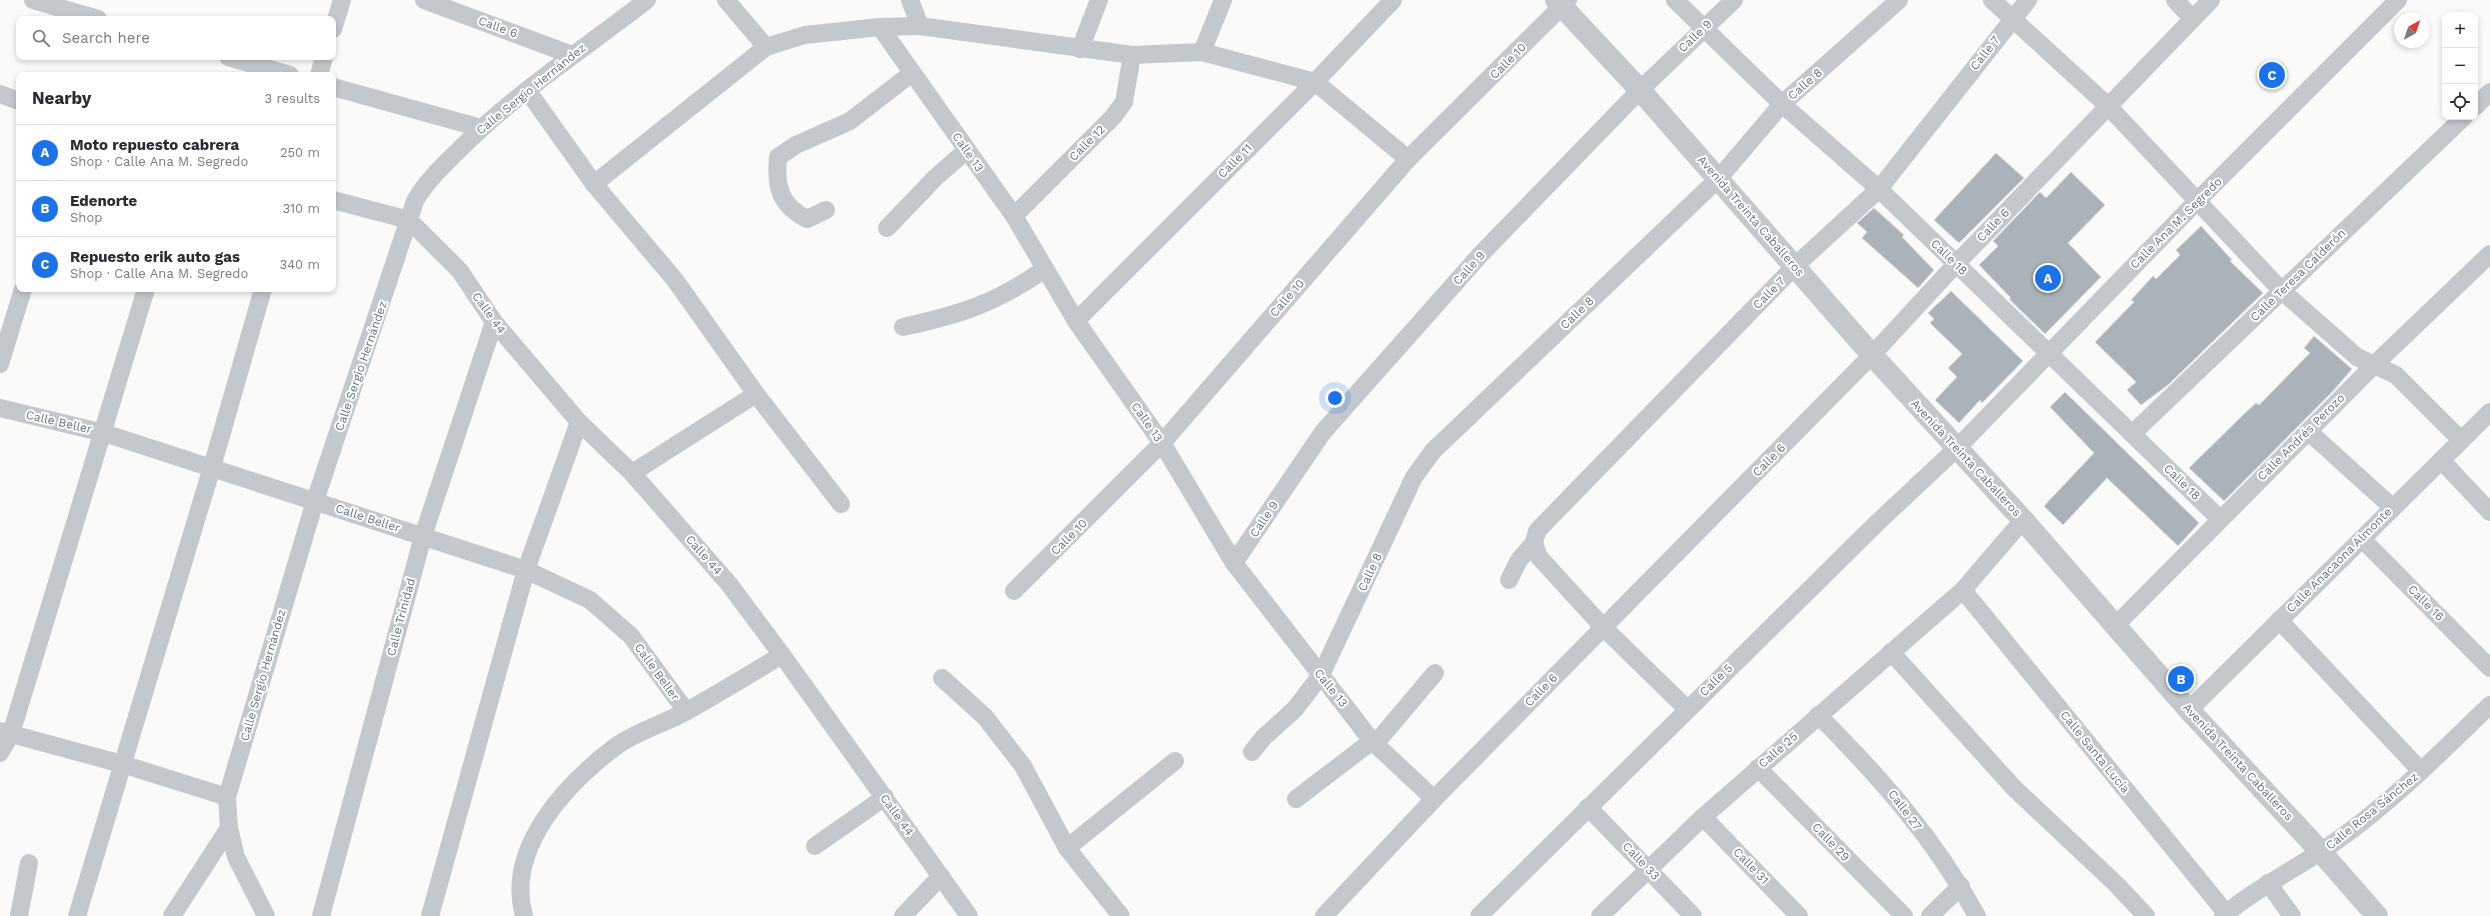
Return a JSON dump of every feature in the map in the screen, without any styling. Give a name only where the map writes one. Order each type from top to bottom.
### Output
[{"type":"street","points":[[33,0],[88,16]]},
{"type":"street","points":[[336,19],[342,0]]},
{"type":"street","name":"Calle 6","points":[[424,0],[572,55]]},
{"type":"street","name":"Calle Sergio Hernández","points":[[266,916],[236,857],[230,828],[227,797],[315,501],[415,201],[425,183],[481,128],[572,55],[646,0]]},
{"type":"street","points":[[726,0],[766,47]]},
{"type":"street","points":[[910,0],[920,26]]},
{"type":"street","points":[[1080,49],[1099,0]]},
{"type":"street","points":[[1202,52],[1223,0]]},
{"type":"street","name":"Calle 11","points":[[1076,321],[1315,82],[1393,0]]},
{"type":"street","name":"Calle 18","points":[[1675,0],[1782,104],[1879,189],[2220,519]]},
{"type":"street","name":"Calle 9","points":[[1234,563],[1323,432],[1481,254],[1640,90],[1703,27],[1734,0]]},
{"type":"street","name":"Calle 8","points":[[1252,752],[1263,738],[1295,709],[1321,675],[1411,484],[1423,463],[1719,178],[1782,104],[1899,0]]},
{"type":"street","points":[[1992,0],[2108,106],[2281,290],[2357,357],[2396,375],[2461,440]]},
{"type":"street","name":"Calle 7","points":[[1534,543],[1539,526],[1795,266],[1879,189],[2028,0]]},
{"type":"street","points":[[2175,0],[2193,19]]},
{"type":"street","name":"Calle 6","points":[[1324,916],[1434,799],[1872,355],[1956,264],[2211,0]]},
{"type":"street","name":"Calle Ana M. Segredo","points":[[1957,448],[2198,200],[2398,0]]},
{"type":"street","name":"Avenida Treinta Caballeros","points":[[1562,2],[1719,178],[1872,355],[2023,520],[2189,710],[2321,852],[2377,916]]},
{"type":"street","name":"Calle 10","points":[[1014,591],[1162,443],[1408,159],[1562,2]]},
{"type":"street","points":[[594,184],[766,47],[805,35],[920,26],[1132,55],[1202,52],[1315,82],[1408,159]]},
{"type":"street","name":"Calle 13","points":[[880,28],[1014,216],[1076,321],[1162,443],[1234,563],[1373,742],[1434,799]]},
{"type":"street","name":"Calle 12","points":[[1014,216],[1113,118],[1124,102],[1132,55]]},
{"type":"street","points":[[238,60],[280,72]]},
{"type":"street","points":[[320,72],[323,60]]},
{"type":"street","points":[[826,210],[807,219],[792,211],[782,199],[776,172],[778,157],[796,145],[850,121],[912,72]]},
{"type":"street","points":[[336,88],[481,128]]},
{"type":"street","points":[[527,90],[594,184],[675,280],[756,394],[841,504]]},
{"type":"street","points":[[2478,104],[2490,92]]},
{"type":"street","points":[[0,94],[16,100]]},
{"type":"street","name":"Calle Teresa Calderón","points":[[2132,434],[2281,290],[2461,120]]},
{"type":"street","points":[[887,228],[936,177],[967,150]]},
{"type":"street","points":[[336,201],[409,220]]},
{"type":"street","name":"Calle 44","points":[[409,220],[460,271],[494,322],[579,422],[632,473],[729,584],[885,797],[969,916]]},
{"type":"street","name":"Calle Andrés Perozo","points":[[2116,625],[2374,365],[2490,254]]},
{"type":"street","points":[[903,327],[957,315],[989,303],[1045,269]]},
{"type":"street","points":[[0,364],[22,292]]},
{"type":"street","points":[[0,752],[104,432],[145,292]]},
{"type":"street","points":[[77,916],[212,468],[262,292]]},
{"type":"street","name":"Calle Trinidad","points":[[321,916],[423,536],[494,322]]},
{"type":"street","points":[[632,473],[756,394]]},
{"type":"street","name":"Calle Beller","points":[[0,408],[104,432],[526,570],[590,600],[631,636],[686,712]]},
{"type":"street","name":"Calle Anacaona Almonte","points":[[2189,710],[2490,412]]},
{"type":"street","points":[[430,916],[526,570],[579,422]]},
{"type":"street","points":[[2308,431],[2393,508]]},
{"type":"street","name":"Calle 5","points":[[1479,916],[1687,709],[1878,522],[1957,448]]},
{"type":"street","points":[[2441,460],[2490,512]]},
{"type":"street","name":"Calle 25","points":[[1601,916],[1648,868],[1703,817],[1818,715],[1963,590],[2023,520]]},
{"type":"street","name":"Calle 16","points":[[2362,539],[2490,668]]},
{"type":"street","points":[[1509,580],[1519,560],[1534,543],[1539,557],[1603,628],[1687,709]]},
{"type":"street","name":"Calle Santa Lucía","points":[[1963,590],[2225,915]]},
{"type":"street","points":[[2279,620],[2421,771]]},
{"type":"street","points":[[1891,652],[2014,788],[2116,884],[2146,916]]},
{"type":"street","points":[[524,916],[519,899],[521,874],[531,842],[552,807],[582,775],[616,746],[686,712],[782,655]]},
{"type":"street","points":[[1296,799],[1373,742],[1435,673]]},
{"type":"street","points":[[942,678],[985,717],[1023,766],[1067,848],[1121,916]]},
{"type":"street","name":"Calle Rosa Sánchez","points":[[2225,915],[2268,882],[2321,852],[2365,819],[2421,771],[2490,705]]},
{"type":"street","name":"Calle 27","points":[[1818,715],[1892,791],[1961,886],[1977,916]]},
{"type":"street","points":[[6,732],[122,764],[227,797]]},
{"type":"street","points":[[1067,848],[1175,761]]},
{"type":"street","name":"Calle 29","points":[[1758,768],[1904,916]]},
{"type":"street","points":[[815,846],[885,797]]},
{"type":"street","name":"Calle 33","points":[[1588,806],[1693,916]]},
{"type":"street","name":"Calle 31","points":[[1703,817],[1799,916]]},
{"type":"street","points":[[172,916],[230,828]]},
{"type":"street","points":[[19,916],[29,863]]},
{"type":"street","points":[[903,916],[941,876]]},
{"type":"street","points":[[2268,882],[2292,916]]},
{"type":"street","points":[[1930,916],[1961,886]]},
{"type":"building","points":[[1996,153],[2024,178],[1959,243],[1934,220]]},
{"type":"building","points":[[2071,172],[2105,205],[2068,243],[2101,277],[2045,334],[2009,299],[2011,298],[1979,265],[1998,246],[1993,241],[2040,192],[2046,198]]},
{"type":"building","points":[[1874,208],[1904,235],[1902,237],[1934,270],[1918,288],[1862,238],[1867,232],[1857,223]]},
{"type":"building","points":[[2201,226],[2232,260],[2230,261],[2263,293],[2168,385],[2141,405],[2127,390],[2136,382],[2095,342],[2134,302],[2131,300],[2153,276],[2156,279],[2180,255],[2176,250]]},
{"type":"building","points":[[1951,291],[2023,361],[1982,403],[1980,400],[1959,423],[1935,400],[1957,377],[1948,368],[1962,354],[1930,323],[1934,319],[1928,313]]},
{"type":"building","points":[[2314,336],[2352,369],[2333,391],[2224,501],[2189,468],[2256,403],[2259,405],[2310,353],[2304,348]]},
{"type":"building","points":[[2065,392],[2199,523],[2178,546],[2107,478],[2063,525],[2044,506],[2094,453],[2050,407]]},
{"type":"place","name":"Repuesto erik auto gas","points":[[2272,75]]},
{"type":"place","name":"Moto repuesto cabrera","points":[[2048,278]]},
{"type":"place","name":"Edenorte","points":[[2181,679]]}]
